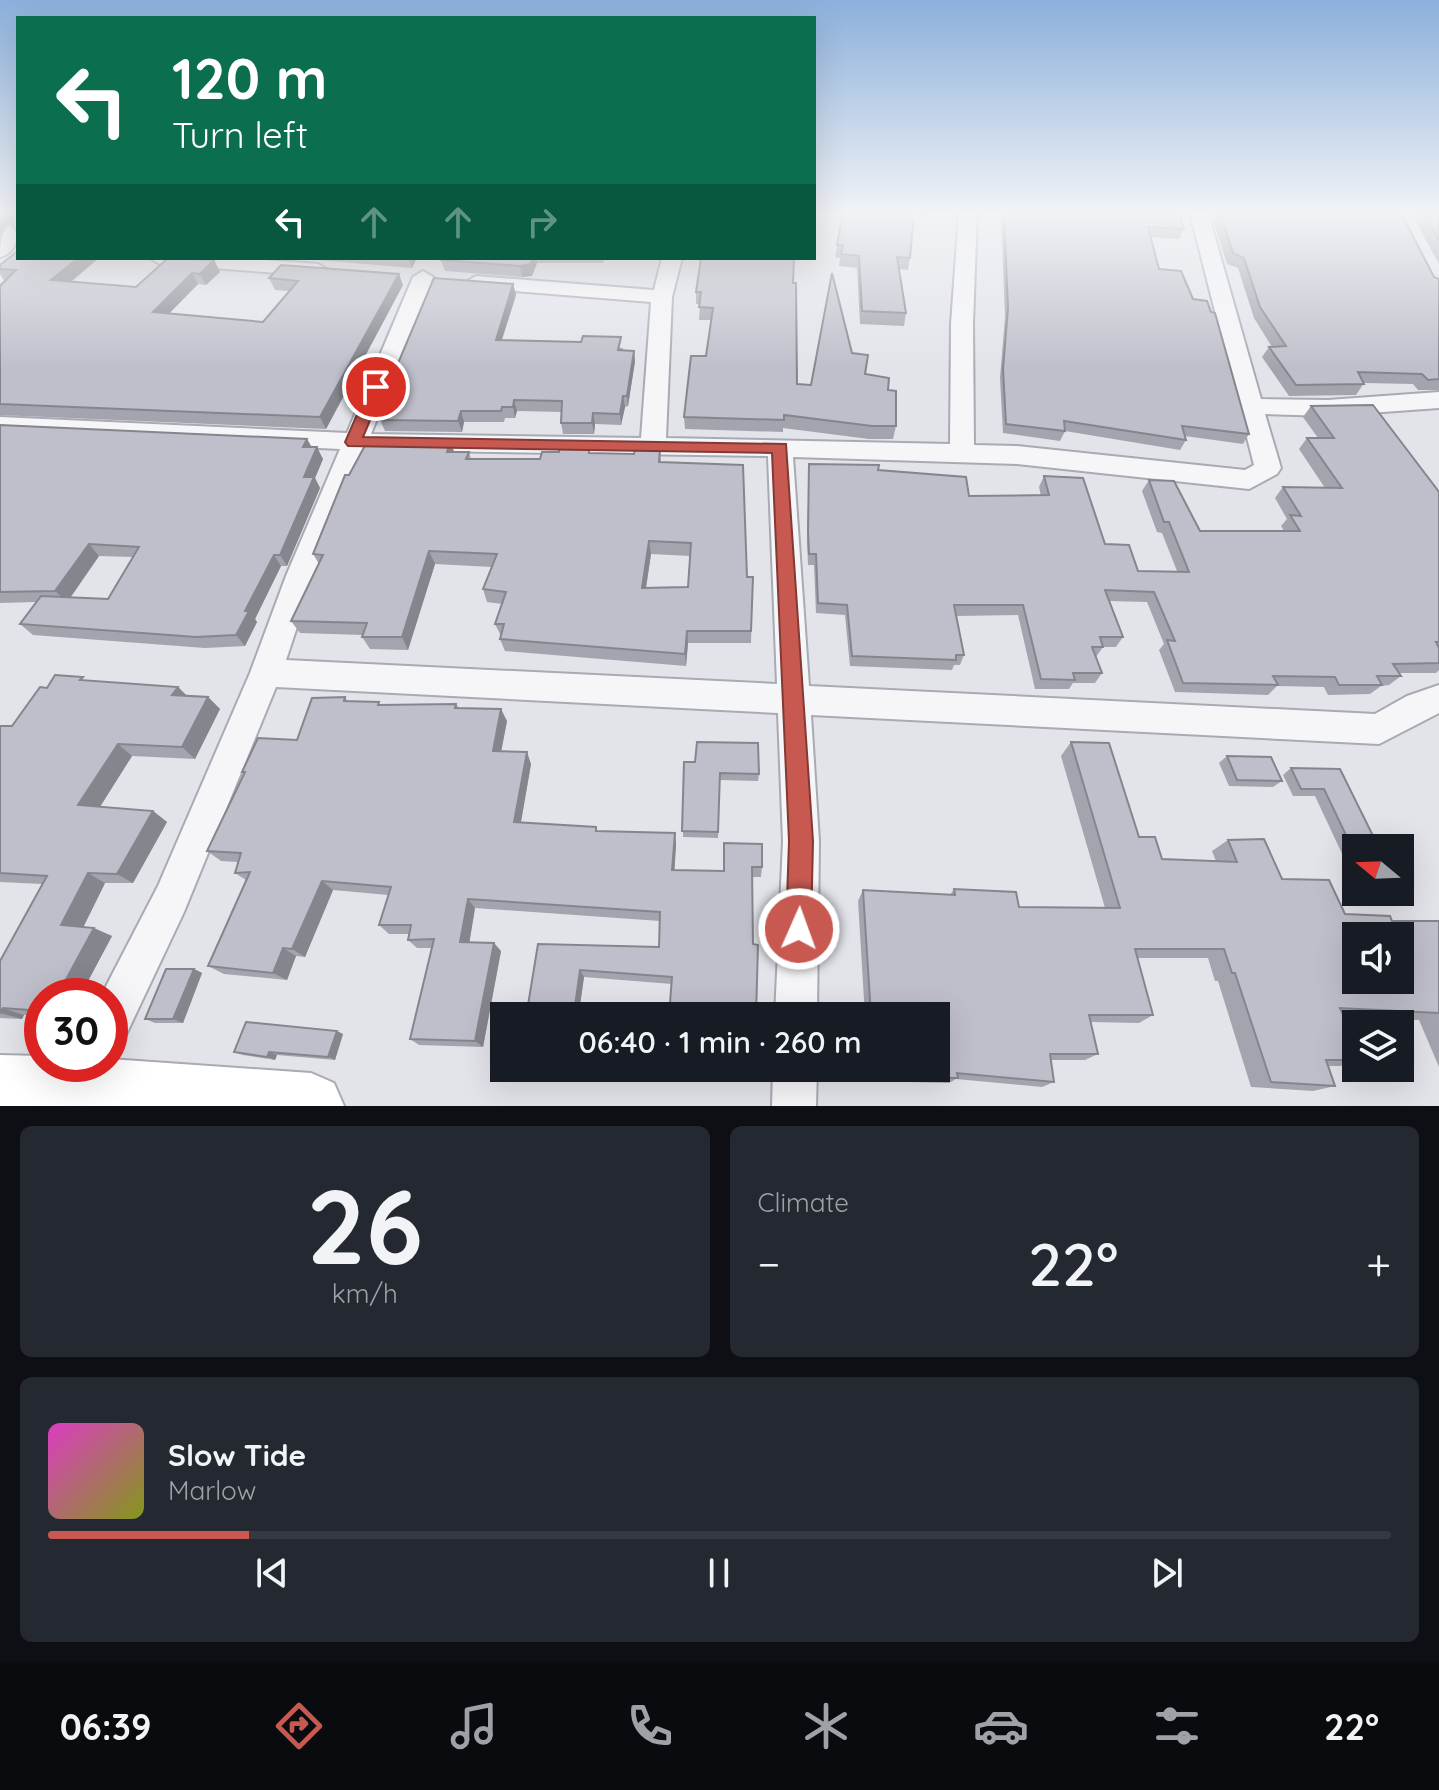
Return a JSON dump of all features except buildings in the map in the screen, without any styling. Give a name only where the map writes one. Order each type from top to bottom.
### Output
[{"type":"main road","points":[[0,1088],[78,1086],[311,1106]]},
{"type":"street","points":[[247,265],[344,272]]},
{"type":"street","points":[[653,446],[662,297],[670,265]]},
{"type":"street","points":[[962,453],[965,265]]},
{"type":"street","points":[[0,425],[353,442],[780,447],[1017,455],[1249,480],[1268,468],[1213,265]]},
{"type":"street","points":[[128,986],[171,899],[266,673],[353,442],[430,278],[662,297]]},
{"type":"street","points":[[1252,406],[1328,408],[1439,400]]},
{"type":"street","points":[[1372,405],[1391,430]]},
{"type":"street","points":[[780,447],[801,841],[796,1002]]},
{"type":"street","points":[[266,673],[1379,729],[1418,706],[1439,699]]},
{"type":"street","points":[[794,1106],[795,1082]]},
{"type":"route","points":[[376,387],[353,442],[780,447],[801,841],[799,929]]}]
